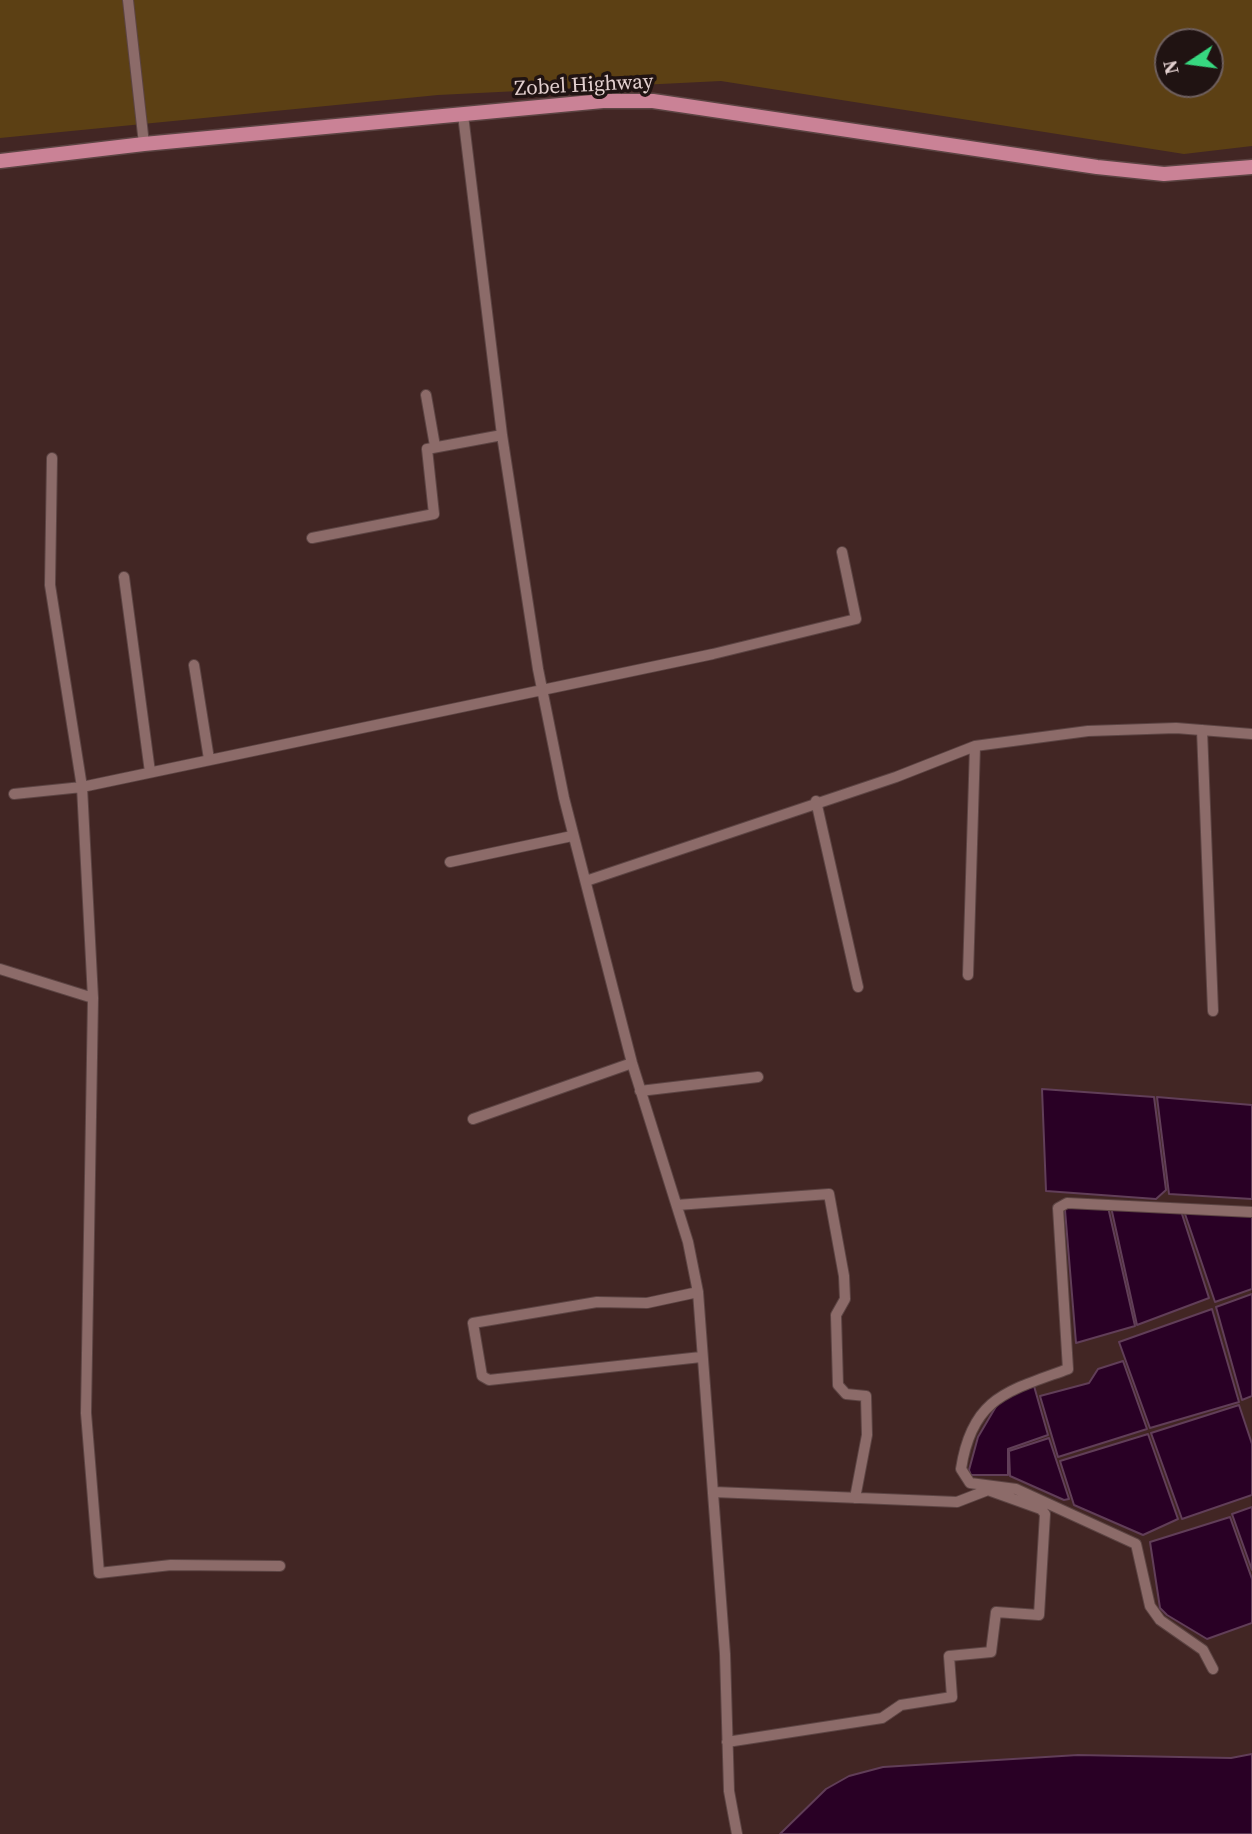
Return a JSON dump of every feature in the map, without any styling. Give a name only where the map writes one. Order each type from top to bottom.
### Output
[{"type":"main road","name":"Zobel Highway","points":[[0,160],[603,101],[653,101],[1097,167],[1164,174],[1252,167]]},
{"type":"street","points":[[128,0],[144,144]]},
{"type":"street","points":[[463,115],[502,435],[543,688],[572,836],[632,1063],[677,1205],[698,1292],[701,1357],[714,1492],[729,1791],[737,1834]]},
{"type":"street","points":[[426,395],[435,446]]},
{"type":"street","points":[[312,538],[434,514],[427,449],[502,435]]},
{"type":"street","points":[[52,458],[50,585],[82,787],[93,998],[86,1413],[99,1573],[171,1565],[280,1566]]},
{"type":"street","points":[[14,794],[82,787],[713,654],[856,619],[842,552]]},
{"type":"street","points":[[124,577],[150,772]]},
{"type":"street","points":[[194,665],[209,759]]},
{"type":"street","points":[[586,881],[816,801],[896,777],[975,746],[1088,731],[1202,730],[1252,734]]},
{"type":"street","points":[[1202,730],[1213,1010]]},
{"type":"street","points":[[968,975],[975,746]]},
{"type":"street","points":[[816,801],[859,988]]},
{"type":"street","points":[[450,862],[572,836]]},
{"type":"street","points":[[0,969],[93,998]]},
{"type":"street","points":[[473,1119],[632,1063]]},
{"type":"street","points":[[640,1091],[758,1077]]},
{"type":"street","points":[[677,1205],[829,1194],[844,1276],[845,1299],[836,1315],[838,1385],[846,1394],[866,1395],[867,1435],[855,1498]]},
{"type":"street","points":[[1213,1669],[1203,1650],[1160,1620],[1150,1606],[1136,1544],[1016,1489],[970,1483],[961,1469],[970,1435],[986,1407],[999,1395],[1068,1369],[1058,1208],[1067,1203],[1252,1212]]},
{"type":"street","points":[[698,1292],[647,1303],[597,1302],[473,1323],[482,1376],[489,1380],[701,1357]]},
{"type":"street","points":[[714,1492],[957,1502],[988,1489],[1041,1509],[1045,1514],[1039,1615],[996,1612],[991,1652],[950,1656],[951,1697],[901,1705],[882,1718],[727,1742]]},
{"type":"shaded area","points":[[0,0],[1252,0],[1252,146],[1184,154],[721,81],[438,95],[0,138]]},
{"type":"shaded area","points":[[1042,1089],[1154,1097],[1166,1190],[1156,1199],[1046,1191]]},
{"type":"shaded area","points":[[1157,1097],[1252,1105],[1252,1199],[1169,1194]]},
{"type":"shaded area","points":[[1068,1206],[1108,1207],[1135,1326],[1076,1343],[1065,1210]]},
{"type":"shaded area","points":[[1111,1207],[1181,1211],[1209,1298],[1137,1325]]},
{"type":"shaded area","points":[[1184,1211],[1252,1215],[1252,1289],[1215,1302]]},
{"type":"shaded area","points":[[1252,1294],[1252,1396],[1242,1400],[1216,1307]]},
{"type":"shaded area","points":[[1212,1309],[1239,1402],[1150,1428],[1119,1342]]},
{"type":"shaded area","points":[[1123,1361],[1147,1429],[1058,1457],[1040,1396],[1089,1383],[1098,1369]]},
{"type":"shaded area","points":[[1034,1386],[1048,1435],[1008,1449],[1008,1475],[971,1475],[969,1470],[978,1437],[1001,1398]]},
{"type":"shaded area","points":[[1239,1405],[1252,1444],[1252,1495],[1182,1519],[1151,1433]]},
{"type":"shaded area","points":[[1148,1434],[1178,1519],[1143,1535],[1074,1505],[1060,1461]]},
{"type":"shaded area","points":[[1049,1438],[1069,1499],[1064,1500],[1010,1476],[1009,1451]]},
{"type":"shaded area","points":[[1252,1507],[1252,1570],[1232,1514]]},
{"type":"shaded area","points":[[1230,1517],[1252,1579],[1252,1623],[1207,1639],[1160,1608],[1150,1542]]},
{"type":"shaded area","points":[[1252,1754],[1252,1834],[780,1834],[826,1789],[849,1776],[883,1767],[1078,1755],[1231,1758]]}]
